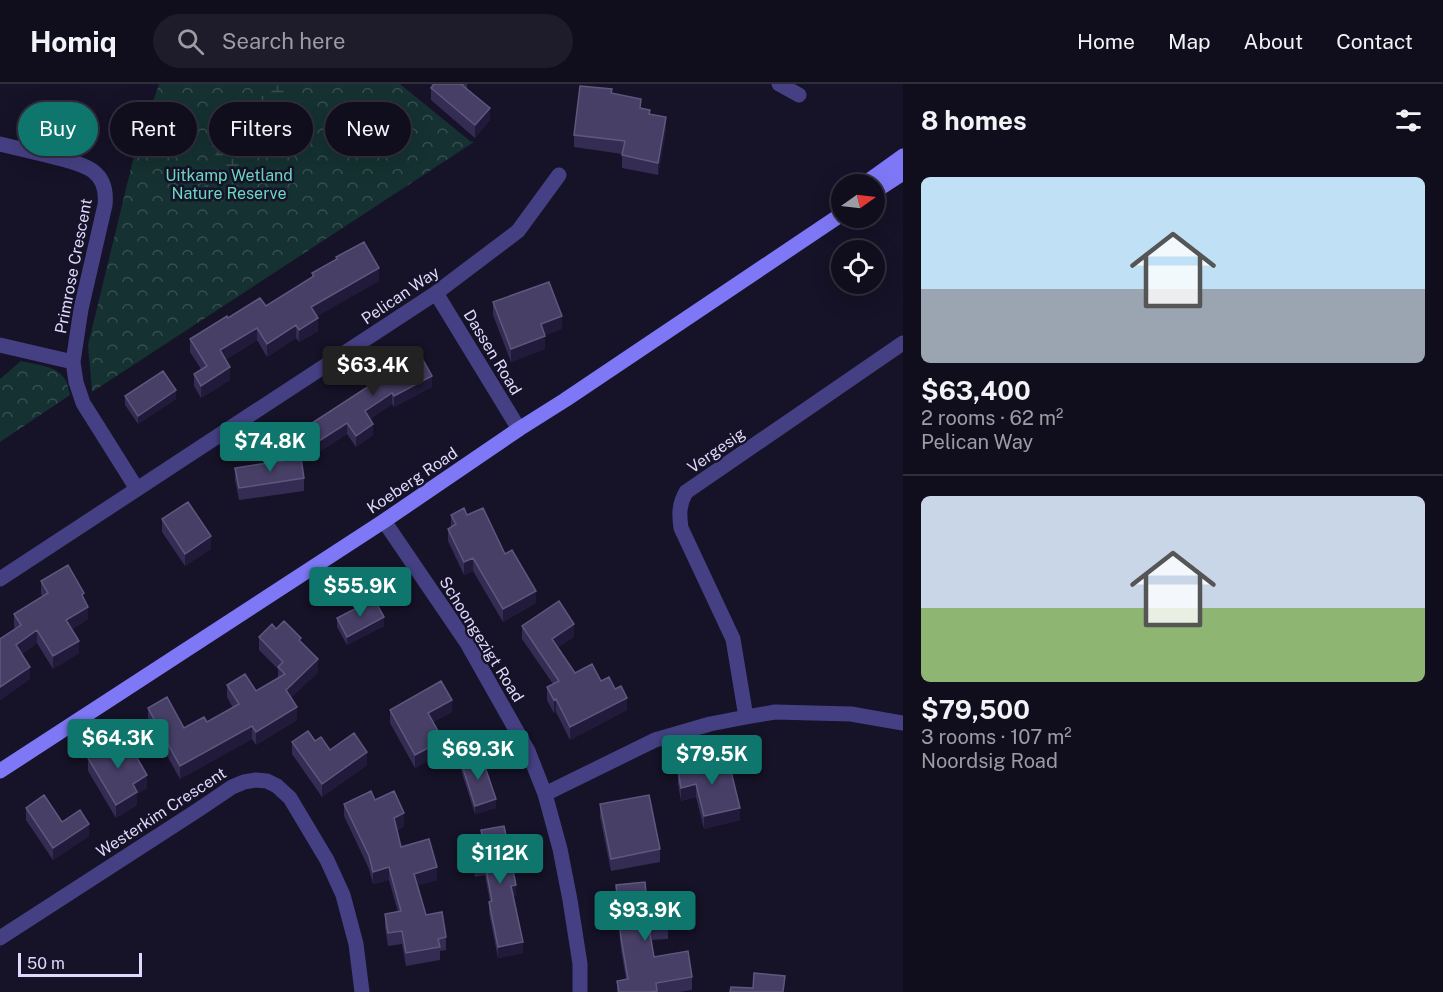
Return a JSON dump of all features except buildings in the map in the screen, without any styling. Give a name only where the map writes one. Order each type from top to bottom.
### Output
[{"type":"main road","points":[[878,174],[903,156]]},
{"type":"main road","points":[[885,185],[903,173]]},
{"type":"main road","name":"Koeberg Road","points":[[0,771],[384,521],[831,221]]},
{"type":"street","points":[[779,84],[799,95]]},
{"type":"street","name":"Primrose Crescent","points":[[0,144],[84,165],[96,173],[105,187],[105,206],[81,309],[73,362],[76,382],[83,403],[137,489]]},
{"type":"street","name":"Pelican Way","points":[[0,579],[436,293],[518,231],[559,175]]},
{"type":"street","name":"Dassen Road","points":[[436,293],[519,429]]},
{"type":"street","name":"Vergesig","points":[[746,717],[733,639],[681,528],[679,513],[681,500],[686,492],[903,343]]},
{"type":"street","name":"Primrose Crescent","points":[[0,345],[73,362]]},
{"type":"street","name":"Schoongezigt Road","points":[[384,521],[466,643],[528,751],[545,794],[560,849],[580,964],[580,992]]},
{"type":"street","points":[[545,794],[655,740],[710,724],[775,712],[851,714],[903,723]]},
{"type":"street","name":"Westerkim Crescent","points":[[0,938],[232,786],[256,780],[267,781],[277,786],[290,798],[327,860],[343,895],[356,944],[362,992]]},
{"type":"green space","name":"Uitkamp Wetland Nature Reserve","points":[[159,84],[400,84],[474,142],[92,392],[88,345],[134,156],[197,156],[197,102],[153,102]]},
{"type":"green space","points":[[265,84],[291,84],[281,102],[256,102]]},
{"type":"green space","points":[[214,156],[254,156],[246,186],[233,194],[216,197],[206,196],[204,190],[209,163]]},
{"type":"green space","points":[[21,361],[46,366],[58,372],[66,381],[70,395],[0,442],[0,379]]}]
